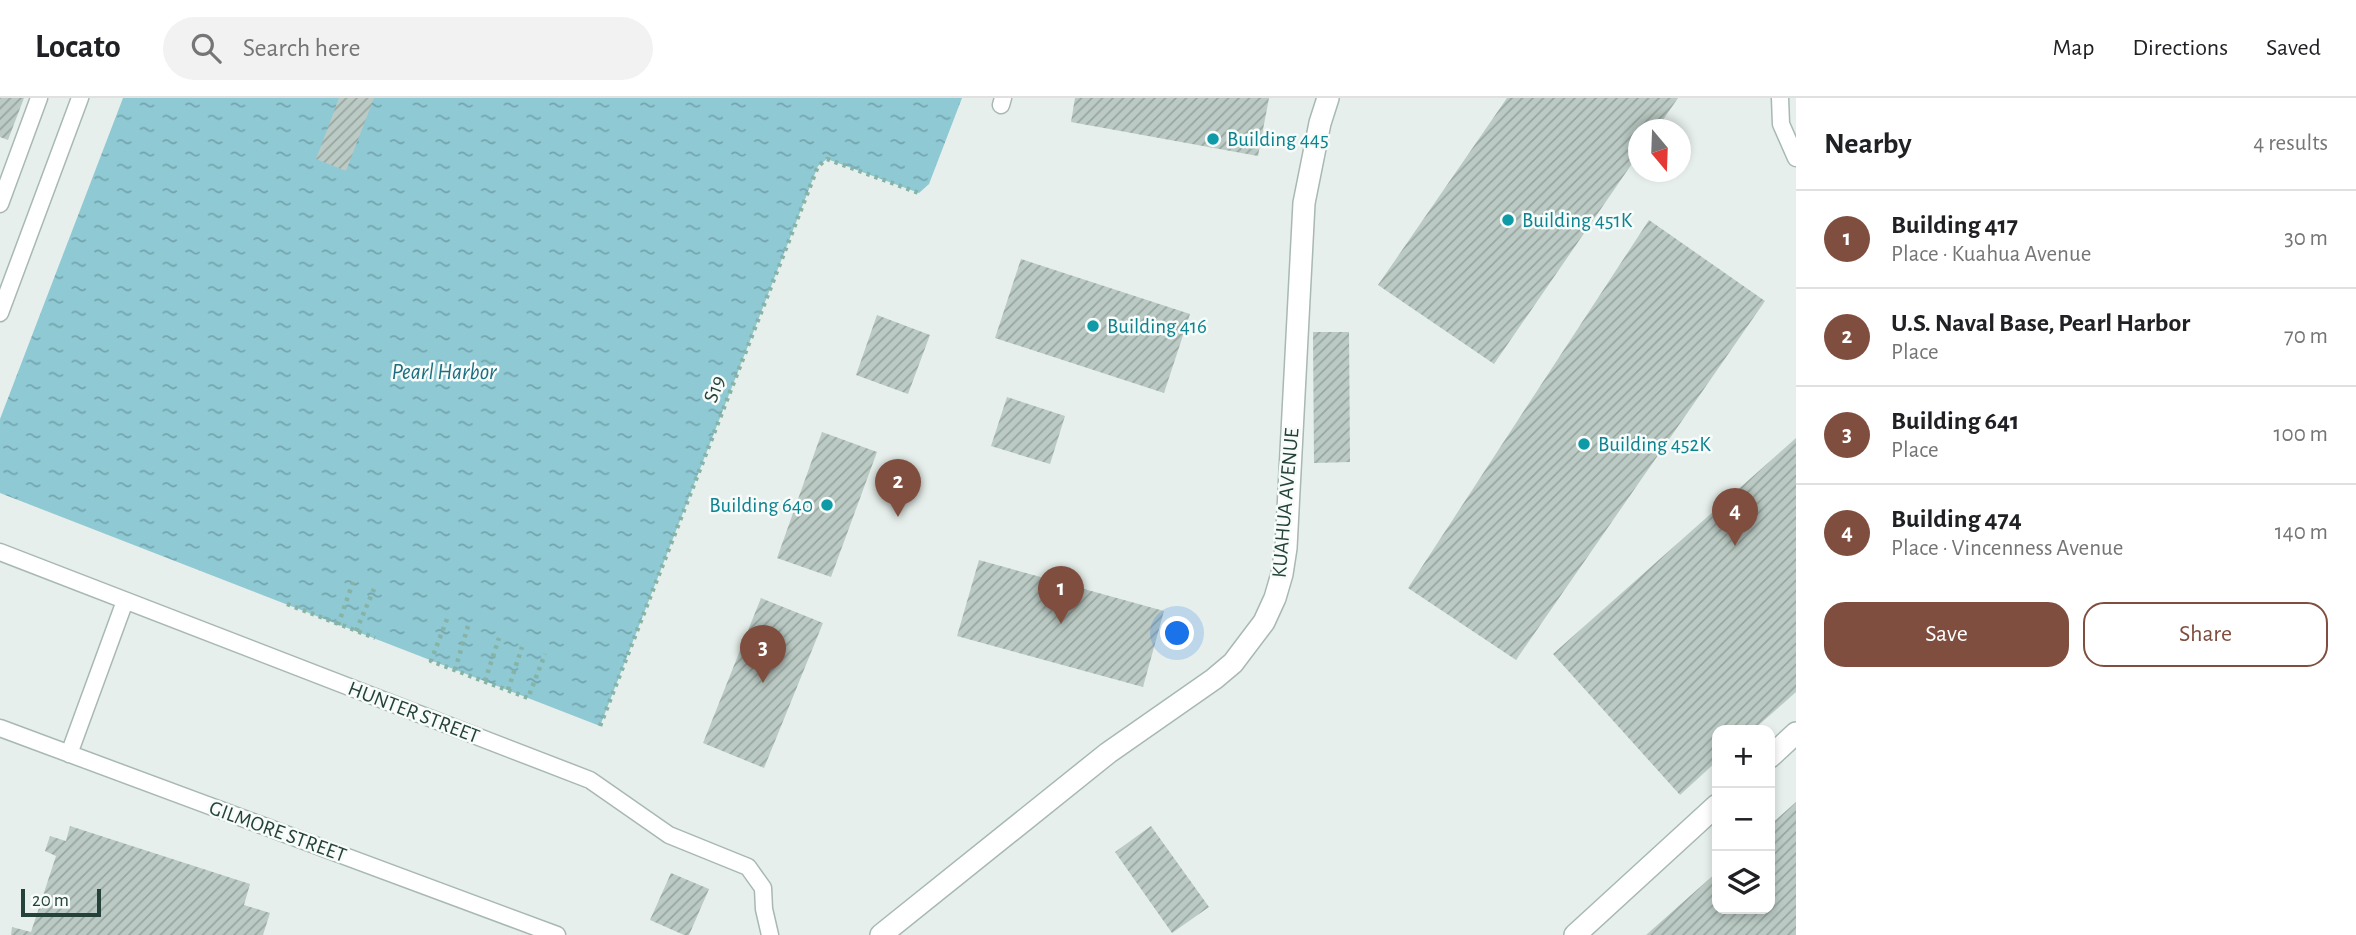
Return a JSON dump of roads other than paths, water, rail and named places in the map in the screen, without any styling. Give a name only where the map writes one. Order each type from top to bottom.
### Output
[{"type":"street","name":"KUAHUA AVENUE","points":[[881,935],[1108,753],[1214,679],[1233,663],[1264,622],[1278,586],[1286,548],[1304,203],[1320,123],[1328,98]]},
{"type":"street","points":[[1775,752],[1796,733]]},
{"type":"street","points":[[1575,935],[1712,810]]},
{"type":"lane","points":[[0,204],[39,98]]},
{"type":"lane","points":[[0,313],[80,98]]},
{"type":"lane","points":[[1780,98],[1781,124],[1796,158]]},
{"type":"lane","name":"HUNTER STREET","points":[[0,552],[590,780],[669,835],[748,867],[762,888],[770,935]]},
{"type":"lane","points":[[69,754],[125,601]]},
{"type":"lane","name":"GILMORE STREET","points":[[0,728],[556,935]]},
{"type":"water","name":"Pearl Harbor","points":[[123,98],[962,98],[929,184],[919,193],[827,159],[818,166],[600,726],[0,493],[0,419]]},
{"type":"place","name":"Building 445","points":[[1213,139]]},
{"type":"place","name":"Building 451K","points":[[1508,220]]},
{"type":"place","name":"Building 416","points":[[1093,326]]},
{"type":"place","name":"Building 452K","points":[[1584,444]]},
{"type":"place","name":"Building 640","points":[[827,505]]},
{"type":"place","name":"U.S. Naval Base, Pearl Harbor","points":[[898,517]]},
{"type":"place","name":"Building 474","points":[[1735,546]]},
{"type":"place","name":"Building 417","points":[[1061,624]]},
{"type":"place","name":"Building 641","points":[[763,683]]}]
